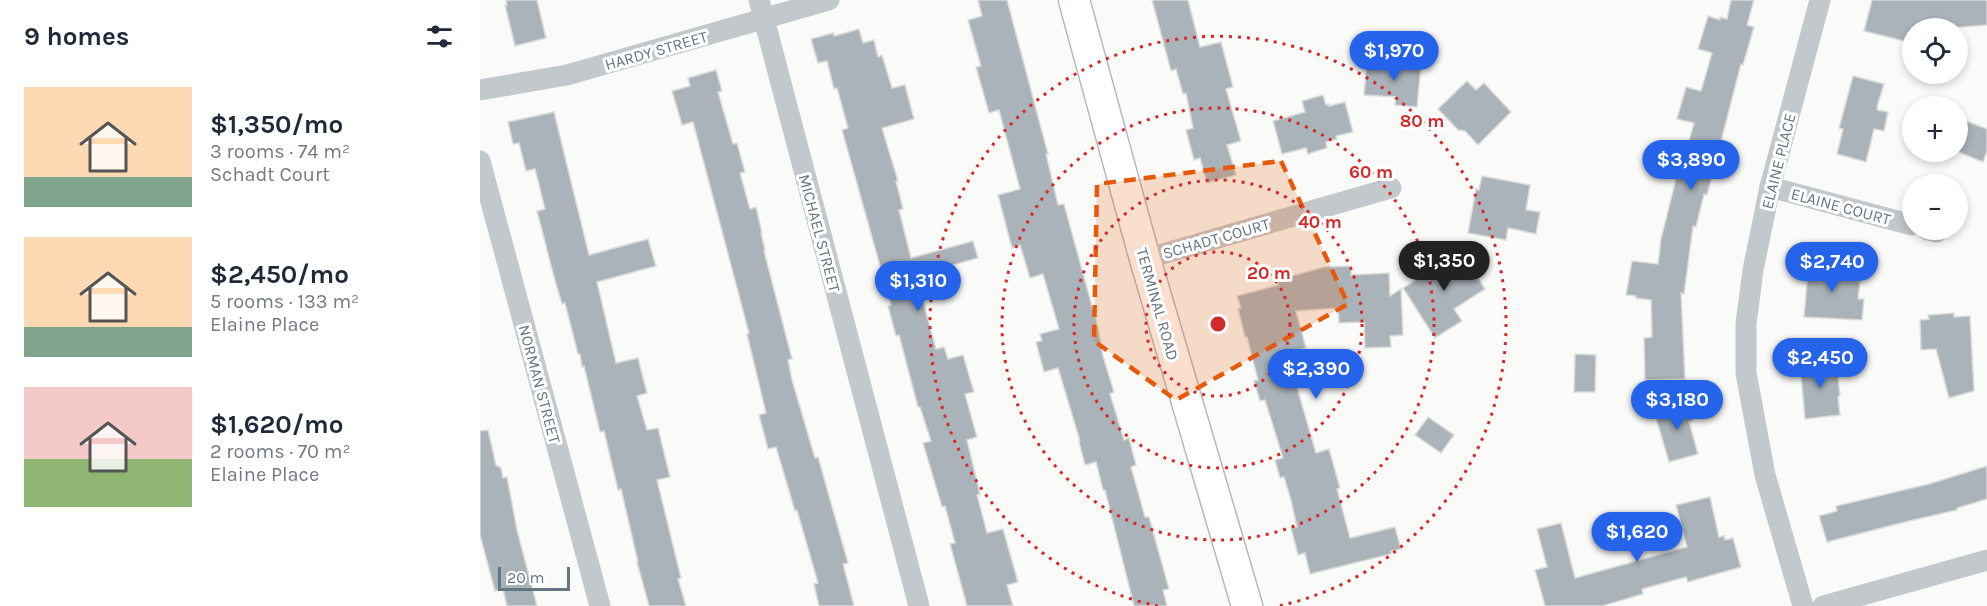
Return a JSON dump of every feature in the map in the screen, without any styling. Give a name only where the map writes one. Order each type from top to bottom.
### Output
[{"type":"main road","name":"TERMINAL ROAD","points":[[1074,0],[1145,259],[1247,606]]},
{"type":"street","name":"HARDY STREET","points":[[480,90],[567,75],[761,10],[829,0]]},
{"type":"street","name":"ELAINE PLACE","points":[[1803,606],[1765,475],[1746,373],[1746,324],[1770,187],[1820,0]]},
{"type":"street","name":"MICHAEL STREET","points":[[761,10],[919,606]]},
{"type":"street","name":"NORMAN STREET","points":[[480,161],[600,606]]},
{"type":"street","name":"ELAINE COURT","points":[[1770,187],[1902,222]]},
{"type":"street","name":"SCHADT COURT","points":[[1145,259],[1392,188]]},
{"type":"street","points":[[1823,606],[1987,560]]},
{"type":"highlighted area","points":[[1281,161],[1348,304],[1176,400],[1094,341],[1097,184]]},
{"type":"building","points":[[506,0],[537,0],[546,38],[515,46],[505,5],[507,5]]},
{"type":"building","points":[[978,0],[1007,0],[1048,154],[1046,154],[1058,205],[1064,204],[1114,392],[1110,394],[1124,440],[1129,438],[1136,465],[1131,467],[1145,517],[1149,517],[1169,589],[1163,590],[1167,606],[1134,606],[1096,462],[1085,465],[1058,368],[1044,372],[1036,342],[1042,341],[1040,334],[1059,329],[1043,274],[1030,278],[1020,245],[1012,248],[998,195],[1020,189],[999,110],[989,113],[976,67],[981,66],[968,20],[982,16]]},
{"type":"building","points":[[1152,0],[1188,0],[1200,47],[1221,42],[1233,87],[1226,89],[1241,141],[1227,145],[1236,175],[1207,183],[1200,158],[1194,160],[1186,130],[1193,128],[1186,93],[1183,94],[1176,69],[1171,71]]},
{"type":"building","points":[[1731,0],[1754,0],[1747,25],[1754,27],[1743,65],[1741,64],[1707,195],[1704,194],[1696,227],[1693,226],[1684,294],[1681,293],[1685,379],[1645,380],[1644,338],[1652,337],[1651,300],[1626,295],[1632,261],[1658,264],[1661,239],[1678,171],[1682,166],[1694,123],[1677,119],[1686,87],[1701,91],[1712,53],[1698,49],[1708,16],[1720,20],[1720,17],[1727,19]]},
{"type":"building","points":[[1872,0],[1987,0],[1987,25],[1968,27],[1968,18],[1902,18],[1902,40],[1864,31]]},
{"type":"building","points":[[859,29],[863,43],[874,40],[878,57],[882,55],[892,88],[905,85],[914,119],[882,128],[898,181],[896,181],[903,209],[899,210],[911,258],[973,241],[978,258],[924,273],[930,295],[922,297],[936,349],[944,347],[948,359],[963,355],[974,392],[965,394],[977,437],[967,440],[980,494],[977,495],[987,533],[1003,529],[1018,582],[1007,585],[1013,606],[967,606],[950,544],[955,543],[923,443],[931,441],[920,407],[918,407],[899,335],[896,336],[888,306],[891,305],[842,130],[848,128],[837,88],[834,89],[827,61],[818,63],[811,39]]},
{"type":"building","points":[[1367,61],[1421,65],[1417,107],[1395,105],[1396,97],[1364,95]]},
{"type":"building","points":[[716,70],[722,91],[718,92],[733,144],[737,143],[745,172],[740,173],[750,209],[756,207],[764,251],[792,359],[788,360],[792,380],[815,458],[818,457],[848,563],[843,564],[854,606],[819,606],[814,584],[818,583],[797,510],[795,511],[776,447],[768,449],[759,415],[766,413],[747,334],[749,333],[693,122],[682,125],[672,91],[690,86],[688,78]]},
{"type":"building","points":[[1853,76],[1884,84],[1877,107],[1878,110],[1888,112],[1884,131],[1874,129],[1866,162],[1837,154],[1843,129],[1839,128]]},
{"type":"building","points":[[1467,81],[1476,90],[1484,83],[1511,112],[1478,145],[1465,131],[1458,130],[1438,109]]},
{"type":"building","points":[[1323,95],[1326,105],[1329,104],[1329,106],[1345,102],[1353,132],[1336,136],[1337,139],[1326,142],[1327,148],[1308,154],[1306,148],[1282,154],[1273,121],[1305,112],[1302,101]]},
{"type":"building","points":[[554,112],[589,255],[648,239],[656,266],[597,282],[616,363],[638,358],[647,393],[637,396],[647,430],[658,428],[670,477],[657,480],[686,606],[649,606],[621,489],[618,490],[604,431],[600,432],[584,366],[582,367],[565,303],[562,304],[554,277],[537,211],[545,209],[535,169],[526,171],[519,143],[513,144],[508,122]]},
{"type":"building","points":[[1968,122],[1987,129],[1987,151],[1983,162],[1968,156]]},
{"type":"building","points":[[1482,176],[1530,185],[1526,210],[1540,212],[1536,234],[1508,228],[1506,240],[1468,233],[1476,189],[1479,190]]},
{"type":"building","points":[[1458,246],[1485,289],[1454,309],[1462,321],[1435,338],[1403,288],[1441,264],[1438,259]]},
{"type":"building","points":[[1809,260],[1838,262],[1838,270],[1846,270],[1845,280],[1860,281],[1858,299],[1864,299],[1862,320],[1804,317]]},
{"type":"building","points":[[1351,266],[1351,275],[1389,273],[1390,296],[1401,289],[1403,335],[1390,336],[1391,347],[1365,348],[1364,322],[1339,323],[1338,308],[1296,311],[1306,348],[1287,353],[1316,453],[1329,449],[1350,538],[1395,527],[1401,549],[1391,551],[1391,554],[1310,574],[1305,553],[1298,555],[1291,528],[1297,527],[1291,500],[1284,477],[1280,478],[1275,460],[1283,458],[1265,400],[1260,401],[1254,381],[1258,380],[1238,309],[1241,308],[1237,296],[1278,285],[1277,280],[1324,267]]},
{"type":"building","points":[[1954,313],[1954,317],[1970,316],[1974,391],[1949,398],[1936,349],[1921,350],[1920,320],[1929,319],[1928,315]]},
{"type":"building","points":[[1575,354],[1596,355],[1595,392],[1574,392]]},
{"type":"building","points":[[1832,361],[1832,368],[1837,368],[1840,415],[1805,419],[1800,363]]},
{"type":"building","points":[[1687,402],[1693,421],[1689,422],[1698,454],[1669,462],[1654,411]]},
{"type":"building","points":[[1428,417],[1454,435],[1441,453],[1415,435]]},
{"type":"building","points":[[488,430],[496,465],[501,468],[503,478],[507,477],[517,530],[537,606],[507,606],[503,589],[495,591],[480,535],[480,431]]},
{"type":"building","points":[[1987,466],[1987,499],[1957,508],[1957,510],[1827,542],[1819,516],[1837,511],[1836,506],[1929,484]]},
{"type":"building","points":[[1710,497],[1719,537],[1724,536],[1725,540],[1733,538],[1741,567],[1688,582],[1686,577],[1642,589],[1643,594],[1602,606],[1545,606],[1535,570],[1547,567],[1537,529],[1561,523],[1575,578],[1687,547],[1676,505]]}]
